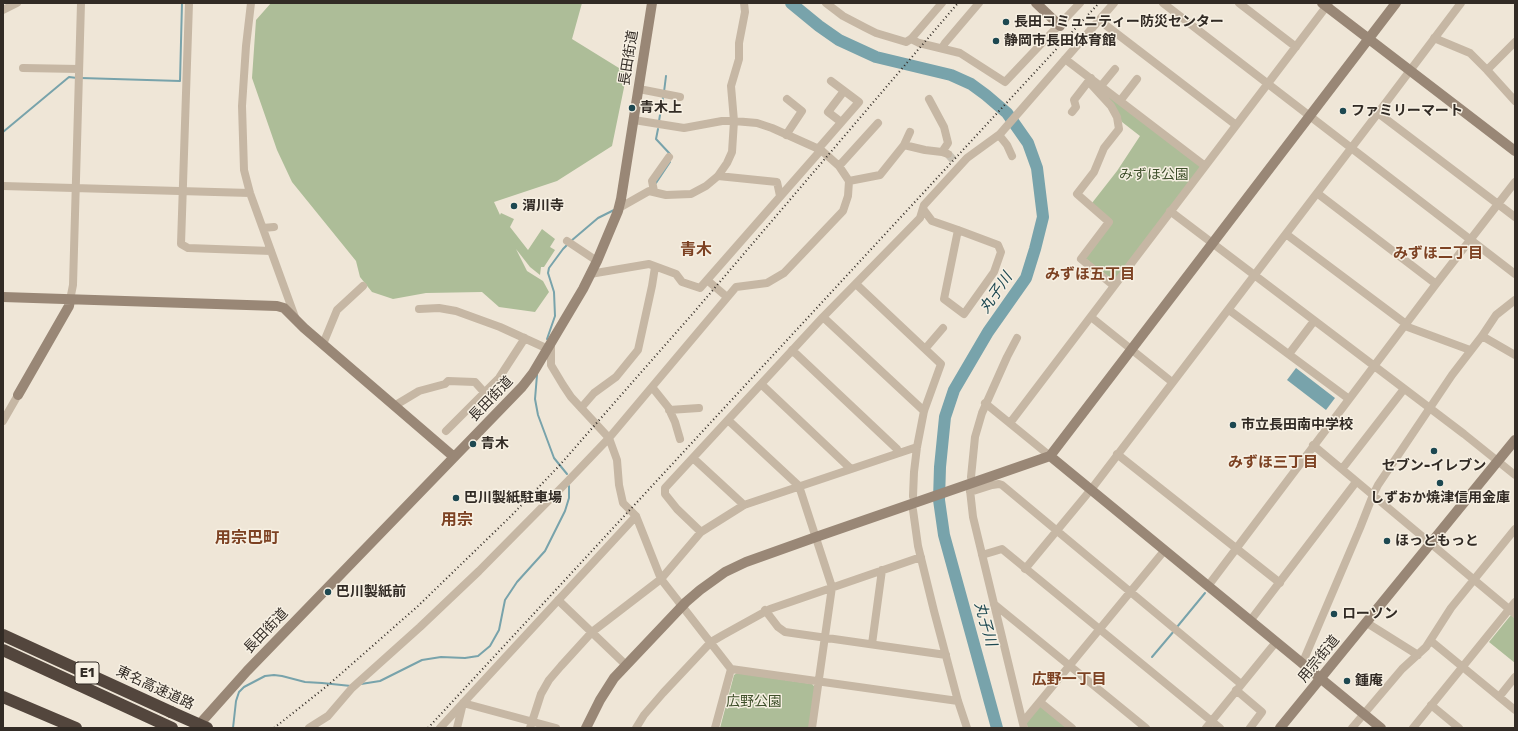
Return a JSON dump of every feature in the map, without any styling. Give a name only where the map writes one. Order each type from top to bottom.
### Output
[{"type":"highway","name":"東名高速道路","points":[[3,635],[207,728]]},
{"type":"highway","name":"東名高速道路","points":[[3,650],[169,726]]},
{"type":"highway","points":[[3,696],[76,728]]},
{"type":"highway","points":[[3,705],[56,728]]},
{"type":"street","points":[[3,10],[17,3]]},
{"type":"street","points":[[3,421],[69,306],[73,278],[80,3]]},
{"type":"street","points":[[189,3],[180,241],[184,248],[271,251]]},
{"type":"street","points":[[252,3],[246,46],[242,106],[245,177],[295,317]]},
{"type":"street","name":"長田街道","points":[[196,728],[247,671],[522,387],[549,347],[597,261],[619,208],[652,3]]},
{"type":"street","points":[[619,208],[649,191],[666,195],[691,194],[706,186],[718,176],[727,163],[732,152],[734,121],[731,86],[739,59],[739,43],[744,3]]},
{"type":"street","points":[[942,48],[979,3]]},
{"type":"street","points":[[1036,3],[1060,26]]},
{"type":"street","points":[[911,39],[919,44],[960,53],[1005,82],[1060,26],[1080,3]]},
{"type":"street","points":[[701,532],[677,509],[665,494],[665,488],[823,317],[920,218],[924,205],[958,164],[999,134],[1114,3]]},
{"type":"street","points":[[1163,3],[1515,274]]},
{"type":"street","points":[[1239,3],[1296,47]]},
{"type":"street","points":[[586,728],[606,690],[626,665],[682,606],[700,590],[725,572],[746,562],[816,537],[1050,456],[1396,3]]},
{"type":"street","points":[[1025,569],[1090,490],[1229,310],[1461,3]]},
{"type":"street","points":[[830,4],[843,16],[863,27],[906,42],[911,39],[939,4]]},
{"type":"street","points":[[1010,423],[1296,47],[1326,4],[1515,151]]},
{"type":"street","points":[[1099,20],[1236,125]]},
{"type":"street","points":[[1434,38],[1470,53],[1515,101]]},
{"type":"street","points":[[1487,70],[1515,42]]},
{"type":"street","points":[[1065,59],[1090,80],[1111,106],[1117,117],[1119,129],[1104,148],[1094,172],[1077,194],[1108,222],[1081,259],[1114,286]]},
{"type":"street","points":[[23,68],[79,68]]},
{"type":"street","points":[[1101,86],[1115,69]]},
{"type":"street","points":[[1120,101],[1138,79]]},
{"type":"street","points":[[1090,80],[1101,86],[1205,166]]},
{"type":"street","points":[[1072,112],[1076,107],[1074,100],[1090,80]]},
{"type":"street","points":[[590,274],[649,264],[676,274],[682,282],[700,288],[859,102],[831,81]]},
{"type":"street","points":[[639,89],[680,97]]},
{"type":"street","points":[[841,122],[828,112],[844,91]]},
{"type":"street","points":[[786,134],[802,112],[787,99]]},
{"type":"street","points":[[904,145],[945,153],[948,143],[944,126],[929,99]]},
{"type":"street","points":[[1378,113],[1515,217]]},
{"type":"street","points":[[309,728],[328,716],[352,688],[410,637],[545,505],[609,438],[736,287],[767,283],[784,273],[843,211],[848,196],[849,181],[838,166],[819,149],[786,134],[757,123],[722,121],[684,128],[634,120]]},
{"type":"street","points":[[838,166],[878,123]]},
{"type":"street","points":[[849,181],[880,175],[904,145],[910,132]]},
{"type":"street","points":[[999,134],[1007,145],[1012,156]]},
{"type":"street","points":[[654,191],[652,181],[669,157]]},
{"type":"street","points":[[718,176],[777,182],[780,196]]},
{"type":"street","points":[[1208,586],[1515,182]]},
{"type":"street","points":[[3,186],[250,193]]},
{"type":"street","points":[[1316,193],[1436,284]]},
{"type":"street","points":[[923,209],[932,221],[958,230],[998,245],[1001,252],[994,272],[964,314],[944,299],[958,230]]},
{"type":"street","points":[[1170,211],[1515,475]]},
{"type":"street","points":[[263,228],[274,227]]},
{"type":"street","points":[[1286,234],[1405,325],[1470,350]]},
{"type":"street","points":[[569,243],[597,261]]},
{"type":"street","points":[[581,408],[594,393],[616,377],[638,350],[655,267]]},
{"type":"street","points":[[707,280],[727,297]]},
{"type":"street","points":[[856,284],[941,364],[924,411],[917,447],[913,496]]},
{"type":"street","points":[[323,344],[337,310],[363,286]]},
{"type":"street","points":[[3,298],[277,306],[284,308],[323,344],[454,457]]},
{"type":"street","points":[[1302,664],[1373,495],[1398,454],[1470,350],[1482,336],[1496,315],[1515,300]]},
{"type":"street","points":[[419,309],[439,308],[456,311],[549,347],[551,364],[571,397],[609,438],[617,460],[619,485],[623,503],[636,516],[660,579],[732,669],[819,683],[958,701]]},
{"type":"street","points":[[1229,310],[1349,399]]},
{"type":"street","points":[[823,317],[924,411]]},
{"type":"street","points":[[1091,318],[1172,382]]},
{"type":"street","points":[[1289,354],[1314,321]]},
{"type":"street","points":[[925,348],[943,328]]},
{"type":"street","points":[[1482,336],[1515,355]]},
{"type":"street","points":[[446,431],[504,371],[525,338]]},
{"type":"street","points":[[971,477],[975,437],[985,403],[1006,357],[1017,338]]},
{"type":"street","points":[[792,350],[897,449],[899,453]]},
{"type":"street","points":[[394,406],[419,391],[445,384],[448,381],[475,382],[484,392]]},
{"type":"street","points":[[761,384],[851,469]]},
{"type":"street","points":[[652,387],[669,410],[675,422],[680,439]]},
{"type":"street","points":[[1342,469],[1404,389]]},
{"type":"street","points":[[985,403],[1381,728]]},
{"type":"street","points":[[669,410],[699,408]]},
{"type":"street","points":[[728,420],[798,486],[832,587],[812,728]]},
{"type":"street","name":"用宗街道","points":[[1280,728],[1515,440]]},
{"type":"street","points":[[1314,445],[1356,482],[1512,611]]},
{"type":"street","points":[[530,725],[541,694],[549,680],[592,632],[660,579],[701,532],[744,505],[917,447]]},
{"type":"street","points":[[1117,454],[1280,583]]},
{"type":"street","points":[[693,458],[744,505]]},
{"type":"street","points":[[1250,621],[1356,482]]},
{"type":"street","points":[[1024,725],[982,556],[973,517],[970,491],[999,484],[1057,531],[1239,687],[1262,712],[1250,728]]},
{"type":"street","points":[[913,510],[915,530],[934,611],[966,728]]},
{"type":"street","points":[[440,728],[636,516]]},
{"type":"street","points":[[1352,728],[1402,669],[1426,647],[1451,608],[1515,529]]},
{"type":"street","points":[[982,556],[1002,549],[1098,630],[1220,728]]},
{"type":"street","points":[[1024,725],[1069,665],[1164,551]]},
{"type":"street","points":[[636,728],[650,707],[711,642],[765,610],[921,557]]},
{"type":"street","points":[[872,644],[882,570]]},
{"type":"street","points":[[558,600],[626,665]]},
{"type":"street","points":[[1413,728],[1462,667],[1512,611],[1515,602]]},
{"type":"street","points":[[994,604],[1146,728]]},
{"type":"street","points":[[765,610],[778,627],[786,632],[826,636],[946,654]]},
{"type":"street","points":[[1367,623],[1418,655]]},
{"type":"street","points":[[1430,640],[1515,710]]},
{"type":"street","points":[[1206,728],[1276,642]]},
{"type":"street","points":[[715,728],[732,669]]},
{"type":"street","points":[[1499,697],[1515,677]]},
{"type":"street","points":[[1040,702],[1072,728]]},
{"type":"street","points":[[463,703],[530,725],[556,728]]},
{"type":"street","points":[[457,728],[463,703]]},
{"type":"street","points":[[1431,705],[1459,728]]},
{"type":"green space","points":[[271,3],[582,3],[572,39],[627,73],[612,146],[557,181],[494,202],[500,215],[501,213],[514,219],[510,227],[528,250],[542,229],[555,239],[550,247],[555,250],[544,267],[541,267],[540,275],[530,267],[516,249],[527,271],[543,281],[549,292],[535,312],[499,307],[482,292],[426,293],[393,299],[372,292],[360,277],[356,261],[292,182],[277,150],[252,78],[256,20]]},
{"type":"green space","name":"みずほ公園","points":[[1105,93],[1200,164],[1201,168],[1114,281],[1085,258],[1112,222],[1092,203],[1117,171],[1140,136],[1122,122]]},
{"type":"green space","points":[[1511,615],[1515,618],[1515,663],[1489,642]]},
{"type":"green space","name":"広野公園","points":[[737,673],[812,684],[815,687],[809,728],[720,728],[734,675]]},
{"type":"green space","points":[[1038,707],[1041,707],[1067,728],[1028,728],[1026,723]]},
{"type":"water","points":[[1296,368],[1335,398],[1326,410],[1287,380]]},
{"type":"waterway","points":[[81,78],[180,81],[182,3]]},
{"type":"waterway","name":"丸子川","points":[[791,3],[839,40],[876,57],[951,75],[971,84],[1007,113],[1028,143],[1037,168],[1043,217],[1026,278],[988,332],[954,390],[945,417],[940,467],[939,500],[944,535],[997,728]]},
{"type":"waterway","points":[[664,92],[666,76]]},
{"type":"waterway","points":[[3,132],[69,77],[77,78]]},
{"type":"waterway","points":[[659,121],[663,97]]},
{"type":"waterway","points":[[658,129],[656,139],[670,154]]},
{"type":"waterway","points":[[656,183],[670,162]]},
{"type":"waterway","points":[[571,241],[598,218],[614,210]]},
{"type":"waterway","points":[[547,339],[555,316],[554,292],[548,273],[549,268],[568,244]]},
{"type":"waterway","points":[[537,375],[535,399],[538,415],[554,458],[567,474]]},
{"type":"waterway","points":[[361,684],[380,681],[422,660],[441,657],[465,658],[478,656],[490,646],[499,630],[505,600],[517,582],[545,551],[565,511],[569,498],[569,486]]},
{"type":"waterway","points":[[1177,627],[1205,593]]},
{"type":"waterway","points":[[1152,657],[1174,631]]},
{"type":"waterway","points":[[233,728],[236,701],[239,692],[244,687],[265,676],[274,675],[305,682],[351,686]]},
{"type":"tunnel","points":[[948,154],[956,163]]},
{"type":"railway","points":[[274,728],[327,686],[418,606],[511,516],[558,467],[695,311],[958,3]]},
{"type":"railway","points":[[428,728],[1099,3]]},
{"type":"place","name":"長田コミュニティー防災センター","points":[[1006,22]]},
{"type":"place","name":"静岡市長田体育館","points":[[996,41]]},
{"type":"place","name":"青木上","points":[[632,108]]},
{"type":"place","name":"ファミリーマート","points":[[1343,111]]},
{"type":"place","name":"渭川寺","points":[[514,206]]},
{"type":"place","name":"市立長田南中学校","points":[[1233,425]]},
{"type":"place","name":"青木","points":[[473,444]]},
{"type":"place","name":"セブン-イレブン","points":[[1434,451]]},
{"type":"place","name":"しずおか焼津信用金庫","points":[[1440,483]]},
{"type":"place","name":"巴川製紙駐車場","points":[[456,498]]},
{"type":"place","name":"ほっともっと","points":[[1387,541]]},
{"type":"place","name":"巴川製紙前","points":[[328,592]]},
{"type":"place","name":"ローソン","points":[[1334,614]]},
{"type":"place","name":"鍾庵","points":[[1347,681]]},
{"type":"district","name":"青木","points":[[696,250]]},
{"type":"district","name":"みずほ二丁目","points":[[1438,254]]},
{"type":"district","name":"みずほ五丁目","points":[[1090,275]]},
{"type":"district","name":"みずほ三丁目","points":[[1273,463]]},
{"type":"district","name":"用宗","points":[[457,520]]},
{"type":"district","name":"用宗巴町","points":[[247,538]]},
{"type":"district","name":"広野一丁目","points":[[1069,680]]}]
